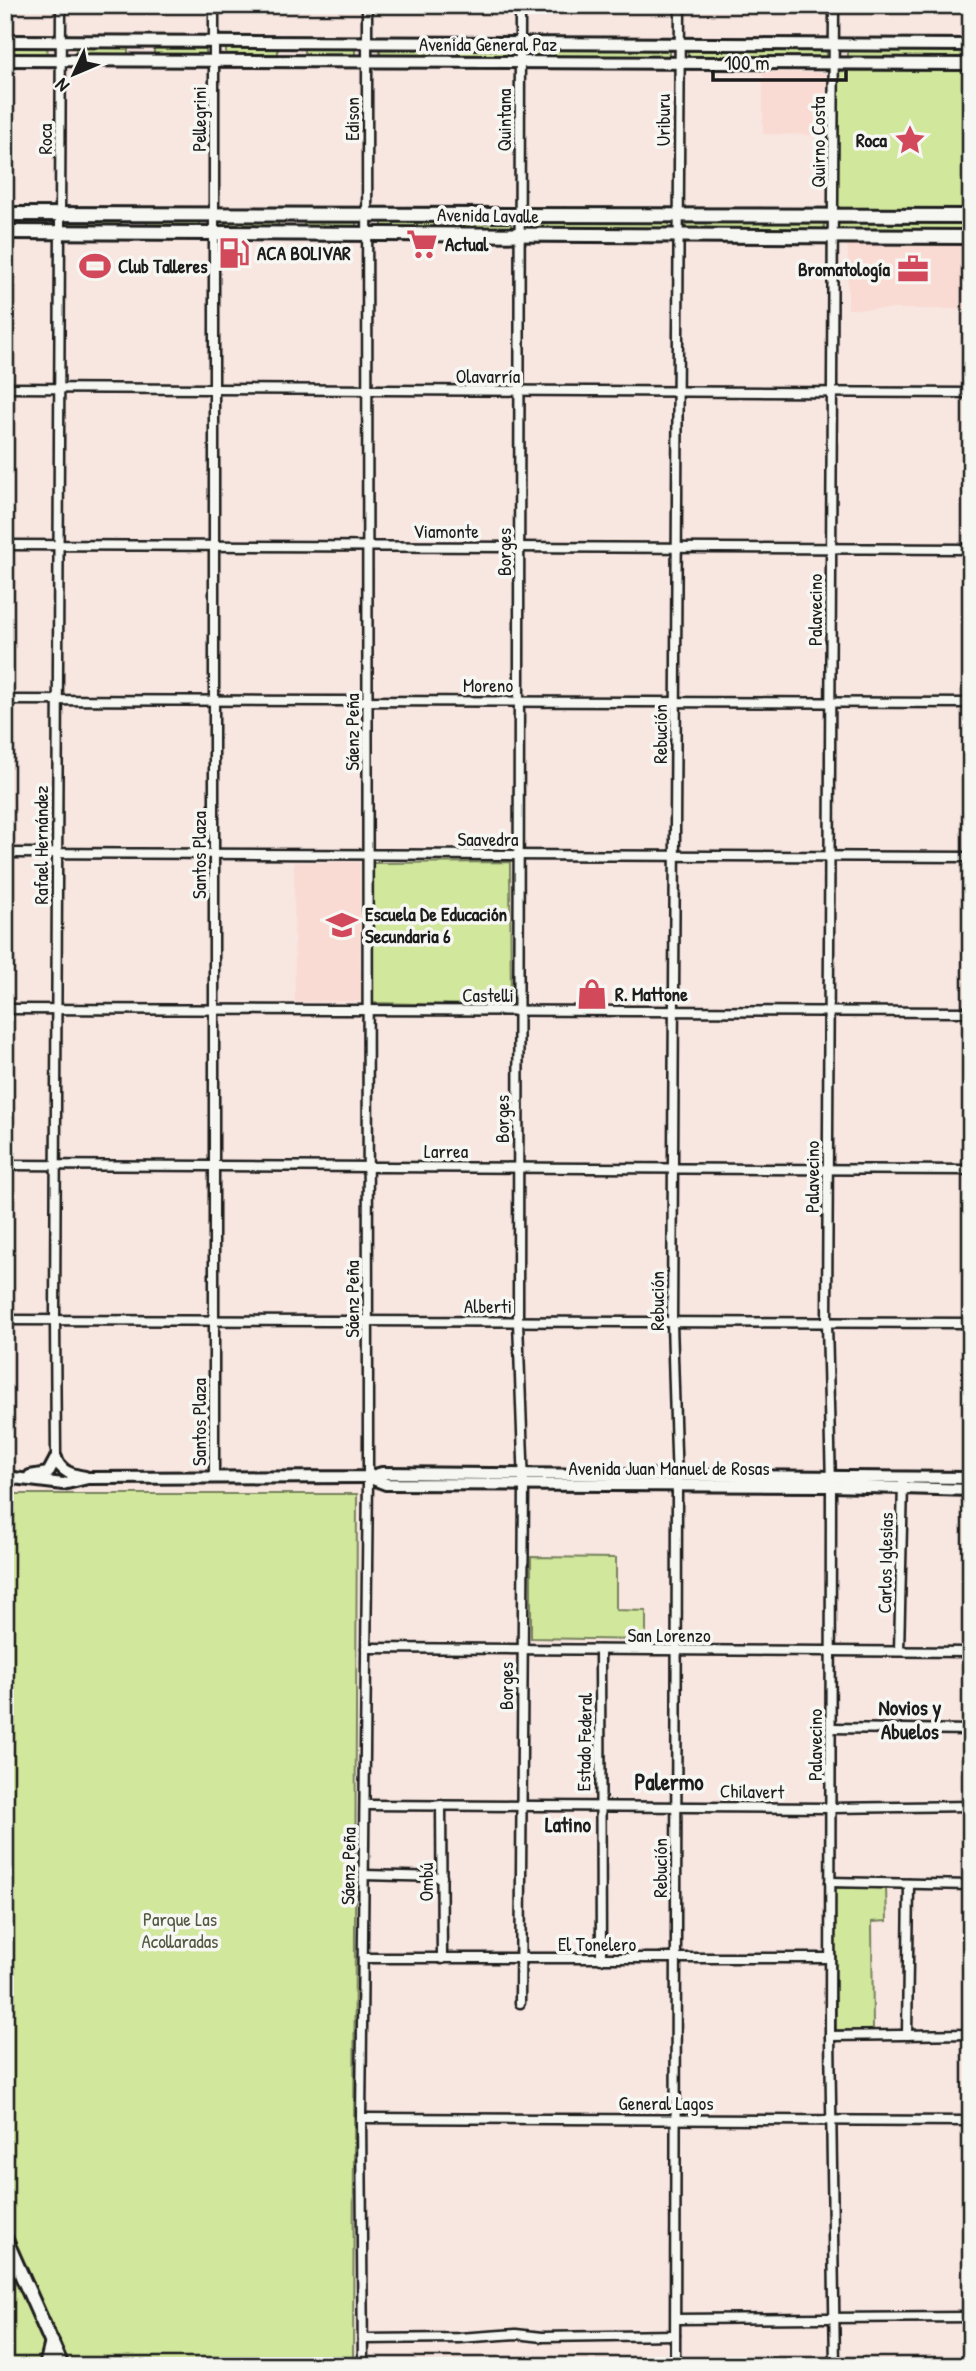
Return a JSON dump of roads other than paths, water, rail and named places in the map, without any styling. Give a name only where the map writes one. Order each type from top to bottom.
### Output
[{"type":"main road","name":"Avenida Lavalle","points":[[5,214],[971,216]]},
{"type":"main road","name":"Avenida Lavalle","points":[[5,232],[971,237]]},
{"type":"main road","points":[[5,2238],[62,2366]]},
{"type":"main road","points":[[46,2366],[52,2342]]},
{"type":"street","name":"Roca","points":[[60,232],[61,5]]},
{"type":"street","name":"Pellegrini","points":[[214,5],[215,232]]},
{"type":"street","name":"Edison","points":[[368,5],[368,232]]},
{"type":"street","name":"Quintana","points":[[520,5],[521,234]]},
{"type":"street","name":"Uriburu","points":[[678,236],[680,5]]},
{"type":"street","name":"Quirno Costa","points":[[833,236],[834,5]]},
{"type":"street","name":"Avenida General Paz","points":[[5,41],[971,45]]},
{"type":"street","name":"Avenida General Paz","points":[[5,60],[971,64]]},
{"type":"street","name":"Rafael Hernández","points":[[56,1458],[60,232]]},
{"type":"street","name":"Santos Plaza","points":[[214,1477],[215,232]]},
{"type":"street","name":"Sáenz Peña","points":[[363,2366],[361,2118],[368,1477],[368,232]]},
{"type":"street","name":"Borges","points":[[520,2003],[524,1480],[517,1322],[521,234]]},
{"type":"street","name":"Rebución","points":[[675,2366],[676,1480],[672,1322],[678,236]]},
{"type":"street","name":"Palavecino","points":[[833,236],[827,1323],[831,1481],[830,2119],[835,2366]]},
{"type":"street","name":"Olavarría","points":[[5,388],[971,393]]},
{"type":"street","name":"Viamonte","points":[[5,545],[971,549]]},
{"type":"street","name":"Moreno","points":[[5,700],[971,703]]},
{"type":"street","name":"Saavedra","points":[[5,853],[971,857]]},
{"type":"street","name":"Castelli","points":[[5,1009],[971,1012]]},
{"type":"street","name":"Larrea","points":[[5,1166],[971,1170]]},
{"type":"street","name":"Alberti","points":[[5,1321],[971,1323]]},
{"type":"street","points":[[7,1478],[48,1473],[56,1458]]},
{"type":"street","points":[[56,1458],[58,1464],[69,1473],[88,1478]]},
{"type":"street","name":"Avenida Juan Manuel de Rosas","points":[[7,1478],[63,1484],[88,1478],[214,1477],[368,1477],[386,1483],[524,1480],[903,1482],[971,1478]]},
{"type":"street","name":"Avenida Juan Manuel de Rosas","points":[[903,1482],[971,1490]]},
{"type":"street","name":"Carlos Iglesias","points":[[899,1651],[903,1482]]},
{"type":"street","name":"San Lorenzo","points":[[366,1648],[971,1652]]},
{"type":"street","name":"Estado Federal","points":[[600,1650],[601,1959]]},
{"type":"street","points":[[831,1728],[971,1730]]},
{"type":"street","name":"Chilavert","points":[[365,1805],[831,1808],[971,1806]]},
{"type":"street","name":"Ombú","points":[[441,1805],[442,1959]]},
{"type":"street","points":[[364,1875],[442,1877]]},
{"type":"street","points":[[830,1882],[971,1885]]},
{"type":"street","points":[[907,2035],[909,1884]]},
{"type":"street","name":"El Tonelero","points":[[363,1958],[830,1958]]},
{"type":"street","points":[[830,2036],[971,2034]]},
{"type":"street","name":"General Lagos","points":[[361,2118],[971,2121]]},
{"type":"street","points":[[676,2319],[971,2317]]},
{"type":"street","points":[[363,2339],[459,2338],[516,2333],[542,2337],[676,2335]]},
{"type":"place","name":"Roca","points":[[910,140]]},
{"type":"place","name":"Actual","points":[[422,244]]},
{"type":"place","name":"ACA BOLIVAR","points":[[234,253]]},
{"type":"place","name":"Club Talleres","points":[[95,266]]},
{"type":"place","name":"Bromatología","points":[[913,269]]},
{"type":"place","name":"Escuela De Educación Secundaria 6","points":[[342,925]]},
{"type":"place","name":"R. Mattone","points":[[592,994]]},
{"type":"district","name":"Novios y Abuelos","points":[[910,1719]]},
{"type":"district","name":"Palermo","points":[[669,1781]]},
{"type":"district","name":"Latino","points":[[568,1824]]},
{"type":"park label","name":"Parque Las Acollaradas","points":[[180,1930]]}]
